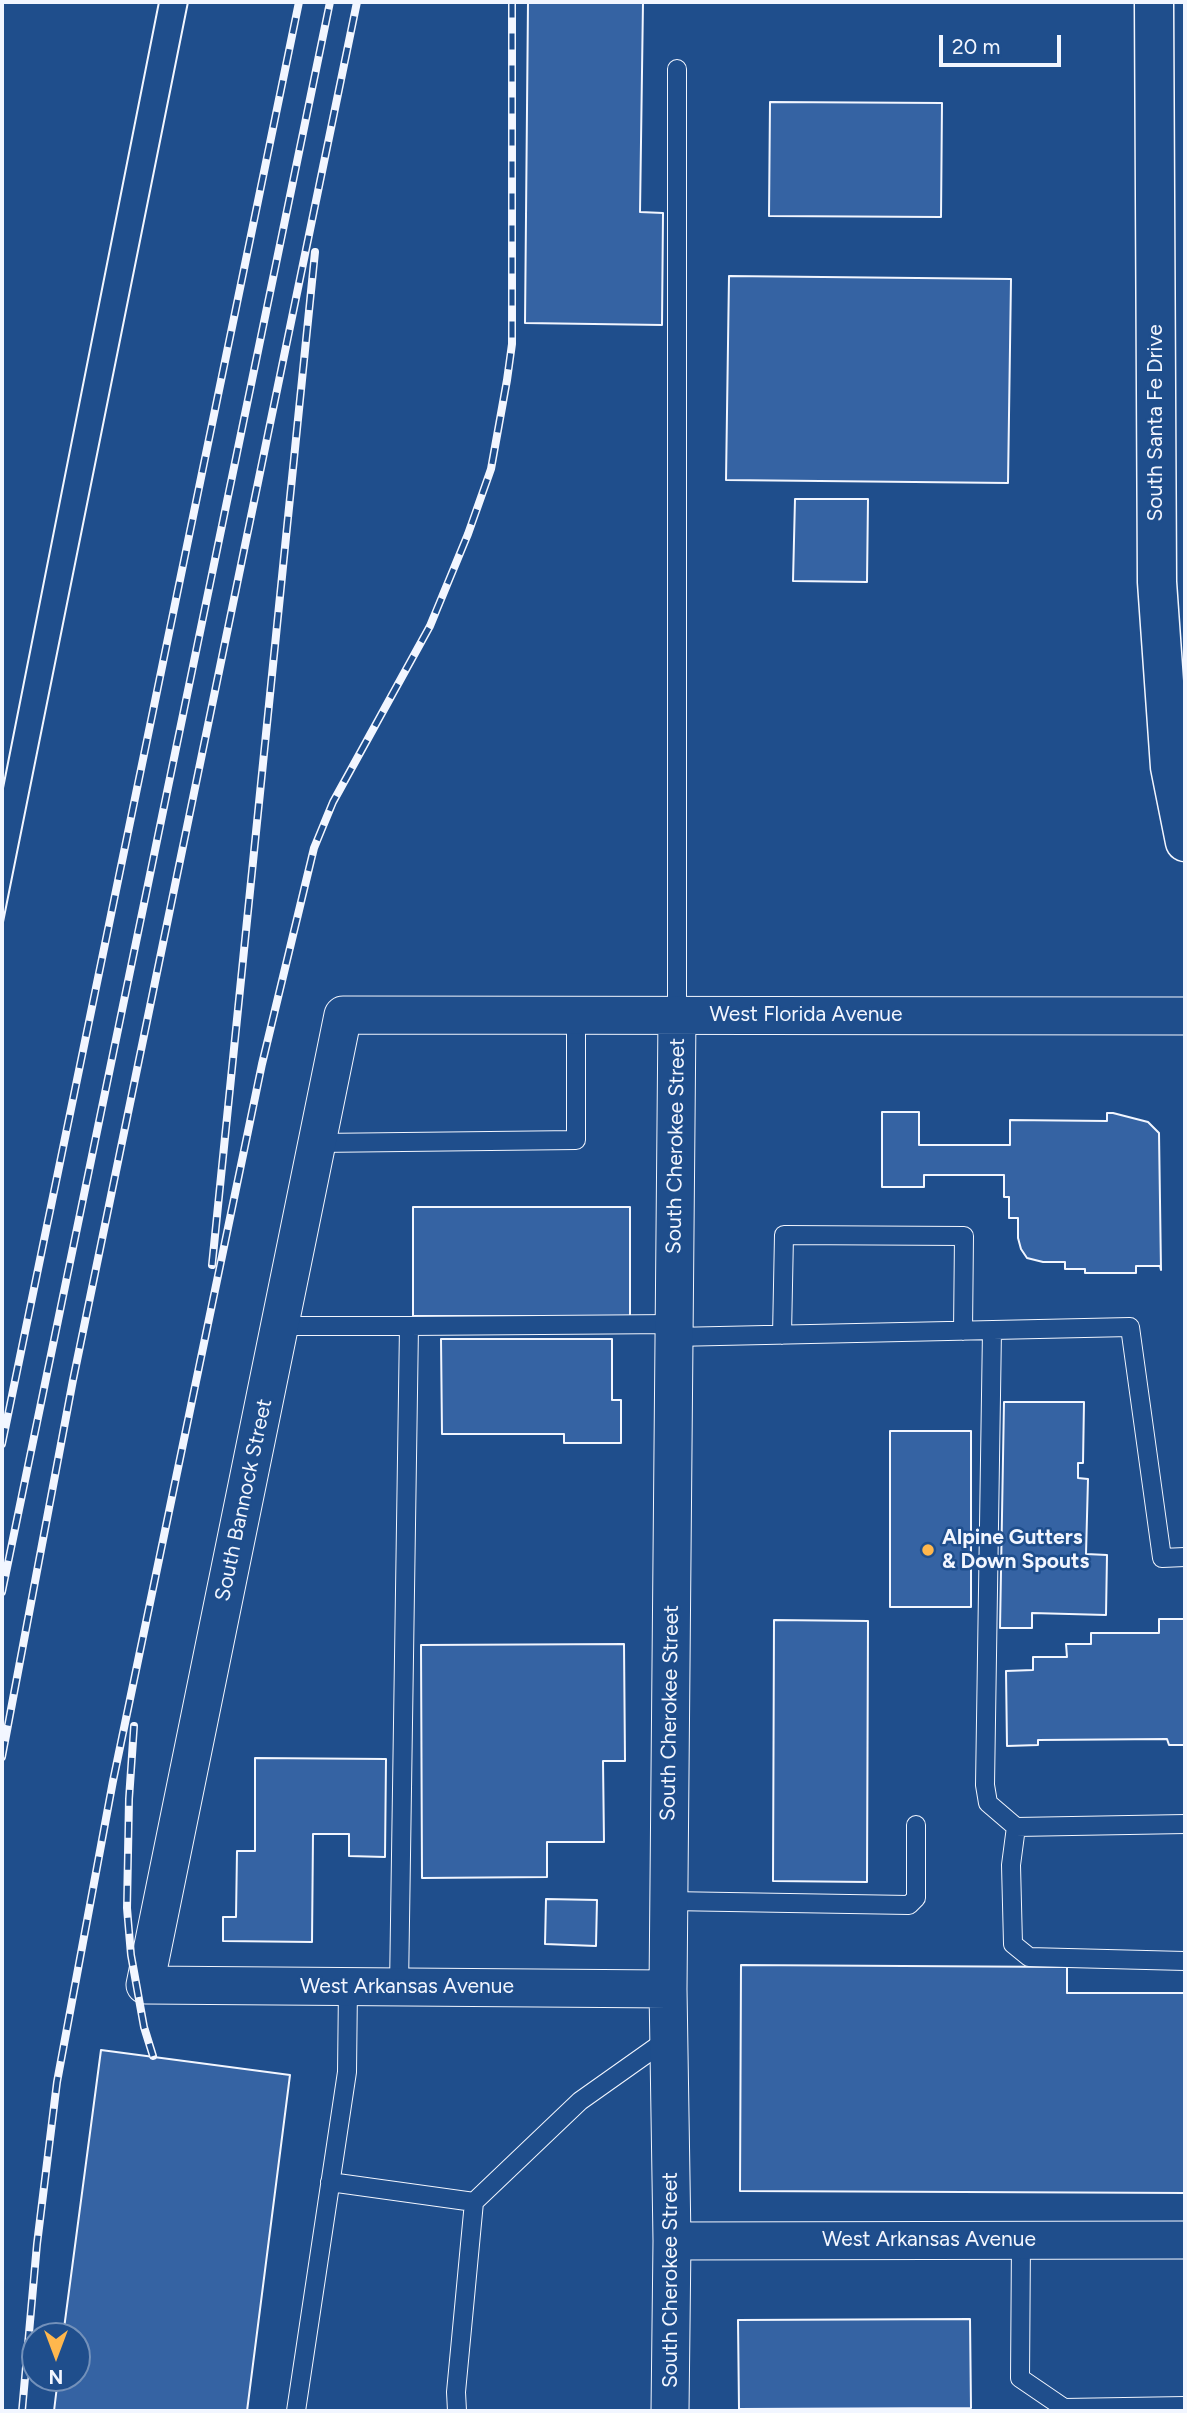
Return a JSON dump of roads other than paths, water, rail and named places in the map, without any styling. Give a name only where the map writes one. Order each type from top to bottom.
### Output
[{"type":"highway","name":"South Santa Fe Drive","points":[[1154,2],[1157,582],[1170,767],[1185,842]]},
{"type":"street","name":"West Florida Avenue","points":[[344,1015],[1185,1016]]},
{"type":"street","name":"South Bannock Street","points":[[145,1985],[344,1015]]},
{"type":"street","name":"South Cherokee Street","points":[[670,2411],[672,2241],[668,1989],[677,1015]]},
{"type":"street","name":"West Arkansas Avenue","points":[[145,1985],[668,1989]]},
{"type":"street","name":"West Arkansas Avenue","points":[[672,2241],[1185,2240]]},
{"type":"lane","points":[[677,69],[677,1015]]},
{"type":"lane","points":[[317,1143],[576,1140],[576,1015]]},
{"type":"lane","points":[[782,1335],[784,1234],[964,1236],[963,1331]]},
{"type":"lane","points":[[280,1326],[409,1326],[782,1335],[1130,1327],[1163,1558],[1185,1558]]},
{"type":"lane","points":[[399,1987],[409,1326]]},
{"type":"lane","points":[[992,1330],[985,1785],[988,1803],[1016,1827],[1185,1824]]},
{"type":"lane","points":[[669,1901],[909,1905],[916,1898],[916,1825]]},
{"type":"lane","points":[[1016,1827],[1011,1865],[1013,1944],[1028,1957],[1185,1961]]},
{"type":"lane","points":[[296,2411],[347,2072],[348,1987]]},
{"type":"lane","points":[[457,2411],[456,2392],[474,2202],[580,2101],[669,2038]]},
{"type":"lane","points":[[330,2182],[474,2202]]},
{"type":"lane","points":[[1021,2240],[1020,2378],[1064,2408],[1185,2406]]},
{"type":"tram line","points":[[2,793],[159,2]]},
{"type":"tram line","points":[[2,927],[188,2]]},
{"type":"railway","points":[[2,1444],[299,2]]},
{"type":"railway","points":[[2,1592],[330,2]]},
{"type":"railway","points":[[2,1757],[73,1380],[357,2]]},
{"type":"railway","points":[[22,2411],[37,2244],[57,2082],[113,1781],[262,1064],[314,848],[333,802],[430,626],[468,534],[491,469],[512,344],[512,2]]},
{"type":"railway","points":[[212,1265],[315,252]]},
{"type":"railway","points":[[134,1726],[129,1799],[127,1908],[131,1955],[144,2027],[153,2056]]},
{"type":"place","name":"Alpine Gutters & Down Spouts","points":[[928,1550]]}]
